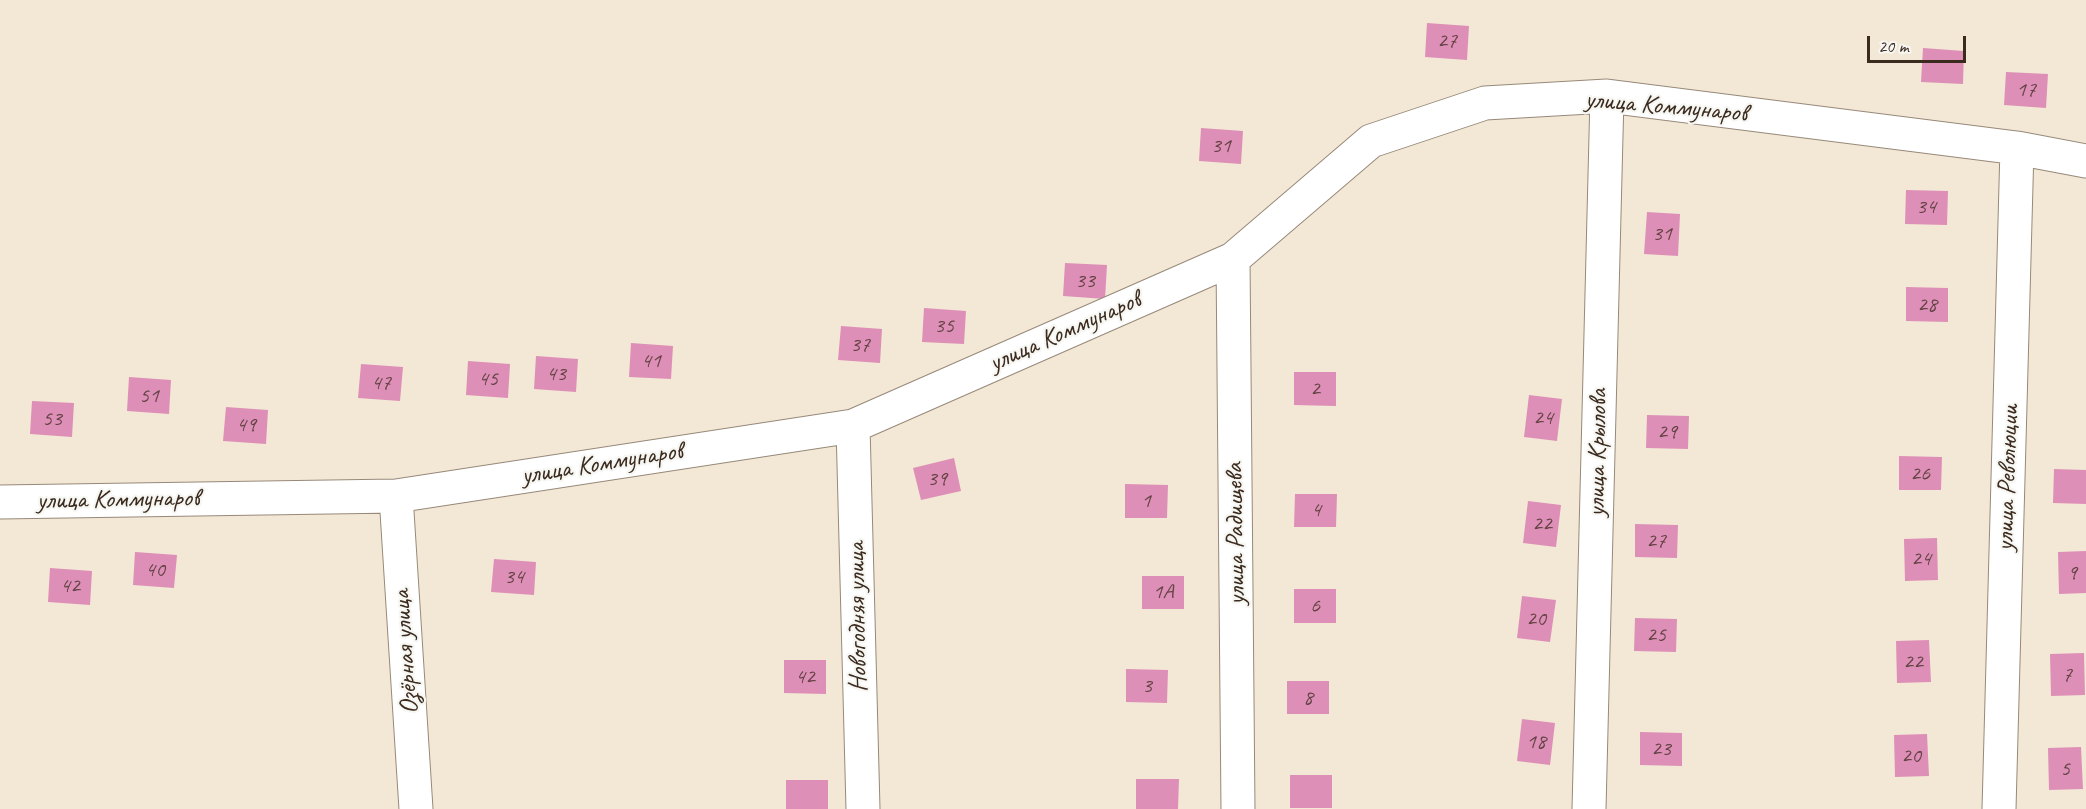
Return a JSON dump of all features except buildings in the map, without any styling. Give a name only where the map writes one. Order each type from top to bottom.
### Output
[{"type":"street","name":"улица Коммунаров","points":[[0,502],[396,496],[853,426],[1233,259],[1371,141],[1485,103],[1607,96],[2017,148],[2086,161]]},
{"type":"street","name":"улица Крылова","points":[[1588,809],[1607,96]]},
{"type":"street","name":"улица Революции","points":[[1999,809],[2017,148]]},
{"type":"street","name":"улица Радищева","points":[[1233,259],[1239,809]]},
{"type":"street","name":"Новогодняя улица","points":[[853,426],[863,809]]},
{"type":"street","name":"Озёрная улица","points":[[396,496],[416,809]]}]
